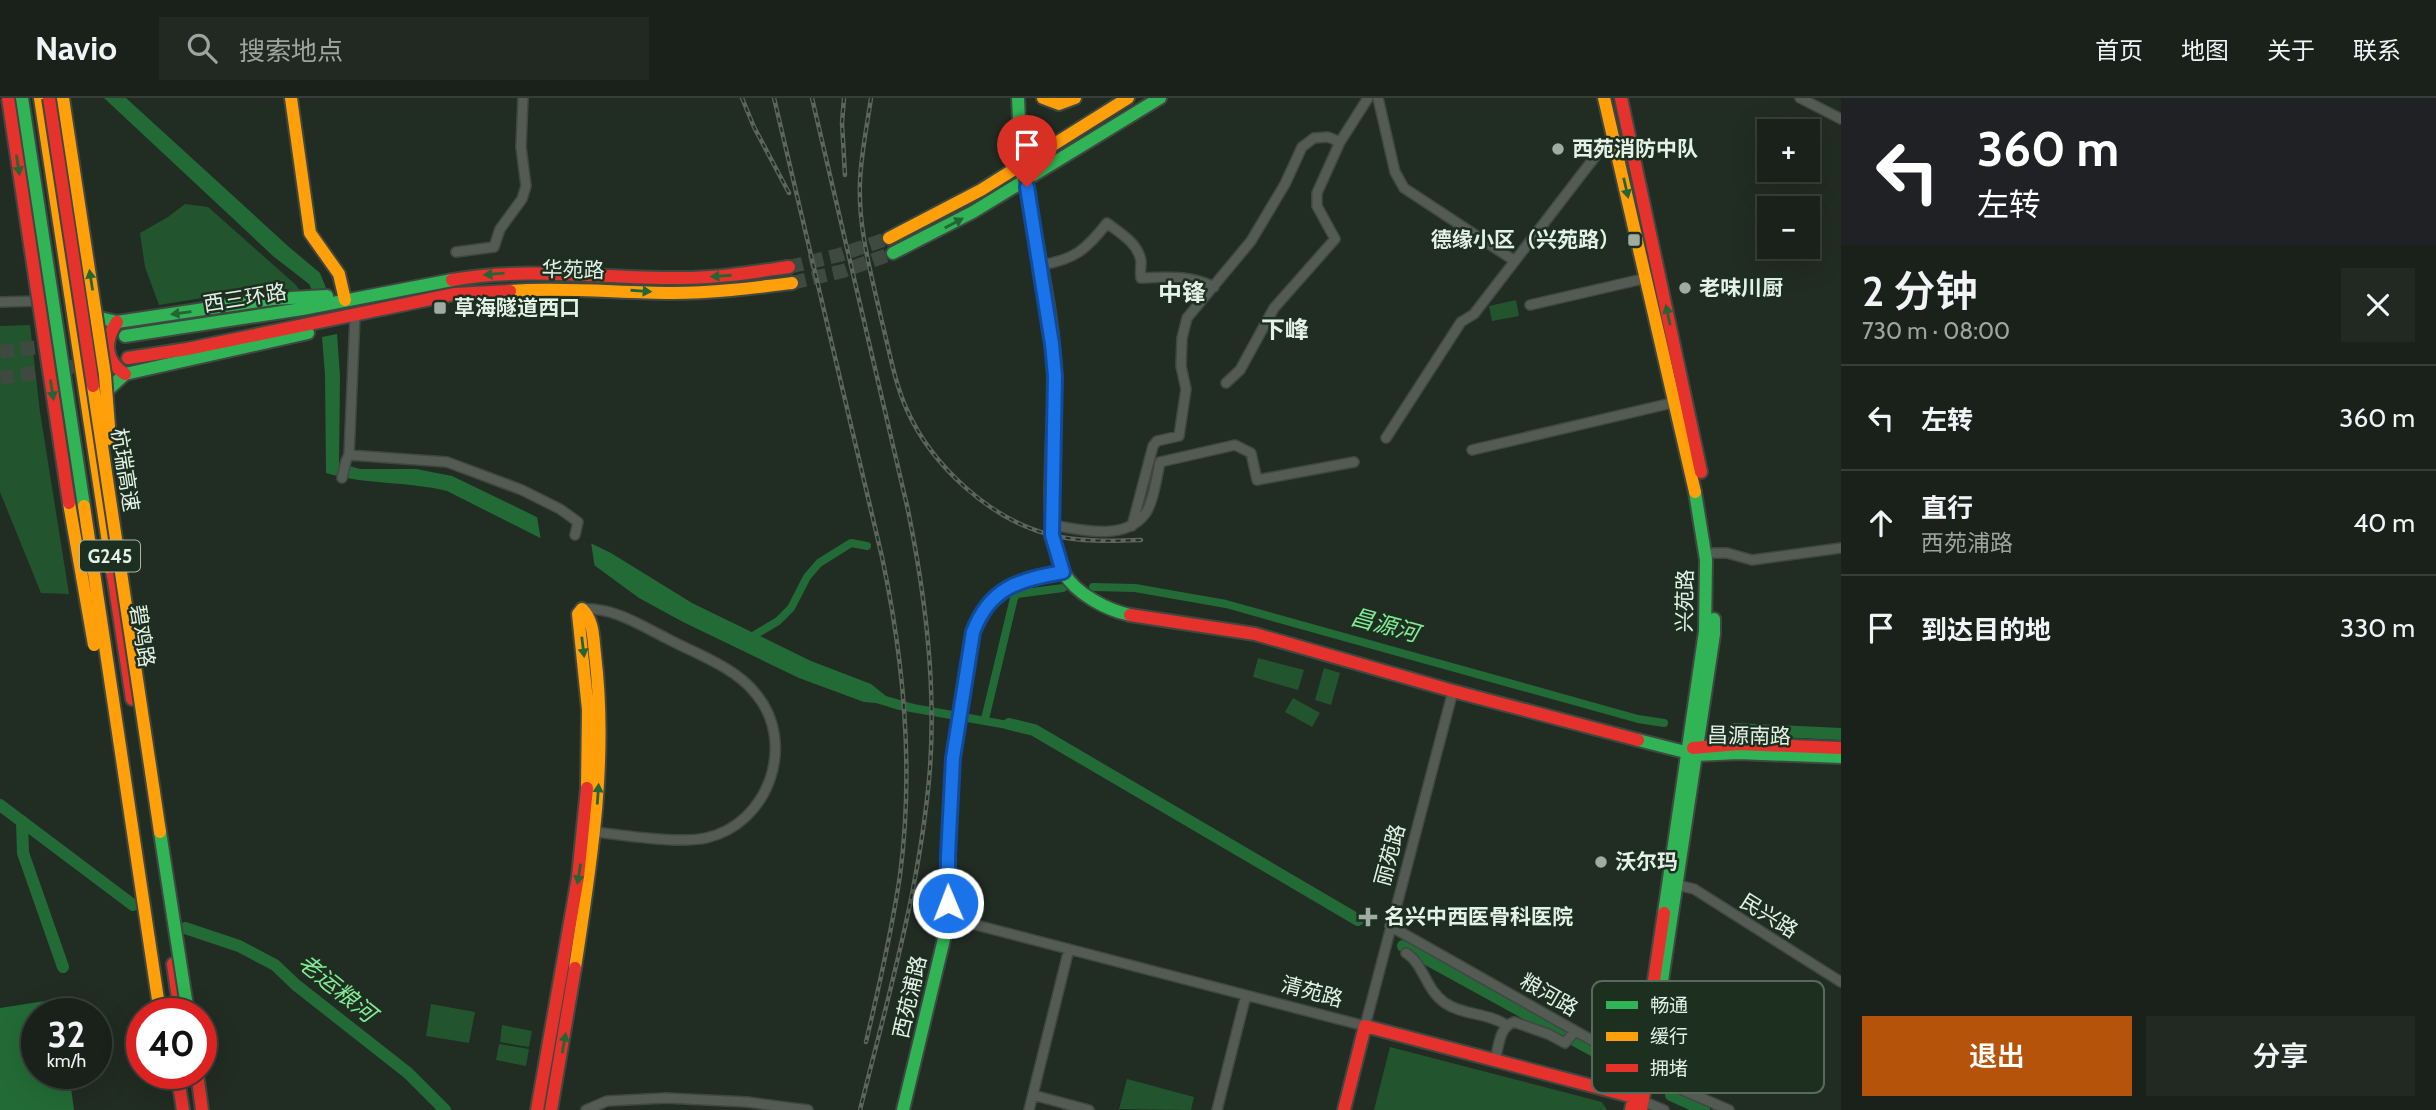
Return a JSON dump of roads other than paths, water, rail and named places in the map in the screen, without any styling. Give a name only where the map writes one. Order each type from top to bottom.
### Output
[{"type":"main road","points":[[8,98],[75,544],[142,894]]},
{"type":"main road","points":[[22,98],[158,998]]},
{"type":"main road","name":"碧鸡路","points":[[29,98],[166,998]]},
{"type":"main road","name":"碧鸡路","points":[[40,98],[178,998]]},
{"type":"main road","name":"杭瑞高速","points":[[49,98],[186,998]]},
{"type":"main road","points":[[63,98],[105,375],[124,591]]},
{"type":"main road","points":[[291,98],[310,233],[339,275],[345,298],[272,299],[117,322],[102,328],[68,356],[109,372],[125,374],[281,340],[331,327],[355,316]]},
{"type":"main road","points":[[1018,98],[1020,139],[1041,265],[1055,376],[1052,530],[1063,572],[1089,600],[1113,612],[1255,634],[1657,746],[1694,751]]},
{"type":"main road","points":[[1043,98],[1054,104],[1066,103],[1075,98]]},
{"type":"main road","points":[[888,238],[921,224],[968,198],[1128,98]]},
{"type":"main road","points":[[893,253],[973,212],[1160,98]]},
{"type":"main road","name":"兴苑路","points":[[1604,98],[1692,471],[1706,560],[1705,631],[1694,751],[1677,885],[1660,981]]},
{"type":"main road","name":"兴苑路","points":[[1620,98],[1701,470],[1713,553],[1714,634],[1658,981]]},
{"type":"main road","name":"华苑路","points":[[345,298],[497,273],[551,272],[681,278],[789,267]]},
{"type":"main road","name":"华苑路","points":[[355,316],[413,301],[497,290],[722,292],[792,283]]},
{"type":"main road","name":"西三环路","points":[[125,336],[345,298]]},
{"type":"main road","points":[[72,306],[86,315],[117,322]]},
{"type":"main road","name":"西三环路","points":[[128,358],[355,316]]},
{"type":"main road","points":[[117,322],[108,335],[110,357],[117,369],[125,374]]},
{"type":"main road","points":[[89,414],[109,387],[125,374]]},
{"type":"main road","name":"西苑浦路","points":[[903,1110],[949,918],[948,856],[956,728],[973,632],[989,602],[1002,590],[1016,583],[1063,572]]},
{"type":"main road","points":[[551,1110],[569,1010],[599,773],[598,689],[590,617],[582,609]]},
{"type":"main road","name":"昌源南路","points":[[1694,751],[1738,744],[1841,748]]},
{"type":"main road","name":"昌源南路","points":[[1694,751],[1841,757]]},
{"type":"main road","points":[[537,1110],[590,832]]},
{"type":"main road","name":"清苑路","points":[[1365,1026],[1495,1060],[1592,1091]]},
{"type":"main road","name":"丽苑路","points":[[1344,1110],[1365,1026]]},
{"type":"main road","points":[[172,1089],[175,1110]]},
{"type":"main road","points":[[180,1089],[183,1110]]},
{"type":"main road","points":[[191,1089],[194,1110]]},
{"type":"main road","points":[[199,1089],[202,1110]]},
{"type":"main road","name":"清苑路","points":[[1599,1093],[1637,1105]]},
{"type":"street","points":[[456,252],[494,247],[500,229],[522,199],[526,186],[521,148],[523,98]]},
{"type":"street","points":[[1226,383],[1240,370],[1274,309],[1335,239],[1317,206],[1317,193],[1339,142],[1368,98]]},
{"type":"street","points":[[1378,98],[1395,172],[1404,188],[1515,261]]},
{"type":"street","points":[[1800,98],[1841,119]]},
{"type":"street","points":[[1132,526],[1153,446],[1157,441],[1178,436],[1186,389],[1181,366],[1182,338],[1187,318],[1251,241],[1285,184],[1302,147],[1314,138],[1328,137],[1339,142]]},
{"type":"street","points":[[1386,438],[1461,322],[1474,314],[1601,149],[1615,144]]},
{"type":"street","points":[[1041,265],[1071,258],[1091,244],[1107,223],[1137,250],[1141,262],[1140,278],[1181,277],[1201,280],[1214,287]]},
{"type":"street","points":[[1530,305],[1647,278]]},
{"type":"street","points":[[0,302],[59,299]]},
{"type":"street","points":[[342,478],[348,458],[355,316]]},
{"type":"street","points":[[1472,450],[1676,402]]},
{"type":"street","points":[[1052,530],[1122,530],[1132,526],[1146,513],[1160,462],[1235,445],[1251,453],[1257,480],[1354,462]]},
{"type":"street","points":[[348,458],[447,463],[522,490],[560,509],[578,522],[575,535]]},
{"type":"street","points":[[1713,553],[1727,553],[1752,561],[1841,548]]},
{"type":"street","points":[[582,609],[597,608],[621,615],[741,679],[764,704],[774,729],[776,747],[769,784],[763,797],[740,822],[724,831],[707,838],[687,840],[590,832]]},
{"type":"street","name":"丽苑路","points":[[1365,1026],[1453,691]]},
{"type":"street","name":"民兴路","points":[[1677,885],[1694,889],[1841,982]]},
{"type":"street","name":"清苑路","points":[[949,918],[1365,1026]]},
{"type":"street","name":"粮河路","points":[[1390,926],[1592,1041]]},
{"type":"street","points":[[1029,1110],[1069,949]]},
{"type":"street","points":[[1406,953],[1415,958],[1424,978],[1443,1002],[1466,1012],[1494,1017],[1506,1025]]},
{"type":"street","points":[[1217,1110],[1246,995]]},
{"type":"street","points":[[1548,1034],[1559,1021]]},
{"type":"street","points":[[1506,1025],[1514,1022],[1565,1043],[1575,1031]]},
{"type":"street","points":[[1495,1060],[1506,1025]]},
{"type":"street","name":"粮河路","points":[[1692,1093],[1729,1110]]},
{"type":"street","points":[[1033,1095],[1089,1110]]},
{"type":"street","points":[[586,1110],[607,1101],[666,1098],[747,1102],[808,1110]]},
{"type":"street","name":"清苑路","points":[[1637,1105],[1664,1110]]},
{"type":"waterway","points":[[748,639],[778,621],[791,608],[807,577],[819,563],[851,543],[867,546]]},
{"type":"waterway","name":"昌源河","points":[[1093,587],[1135,588],[1226,604],[1638,719],[1664,723]]},
{"type":"waterway","name":"昌源河","points":[[985,719],[1014,598],[1017,594],[1063,588]]},
{"type":"waterway","points":[[1009,724],[1034,730],[1358,920]]},
{"type":"waterway","name":"昌源河","points":[[1734,729],[1841,734]]},
{"type":"waterway","name":"老运粮河","points":[[0,805],[133,905]]},
{"type":"waterway","name":"老运粮河","points":[[22,821],[23,853],[63,967]]},
{"type":"waterway","name":"老运粮河","points":[[185,928],[239,946],[275,965],[296,985],[408,1073],[445,1110]]},
{"type":"waterway","points":[[1403,946],[1592,1050]]},
{"type":"waterway","points":[[1671,1095],[1704,1110]]},
{"type":"tunnel","points":[[789,267],[839,255],[889,238]]},
{"type":"tunnel","points":[[792,283],[843,271],[893,253]]},
{"type":"tunnel","points":[[0,352],[54,345]]},
{"type":"tunnel","points":[[0,378],[128,358]]},
{"type":"railway","points":[[742,98],[754,127],[789,193]]},
{"type":"railway","points":[[774,98],[882,557],[901,675],[906,755],[904,835],[893,917],[866,1042]]},
{"type":"railway","points":[[812,98],[908,510],[924,606],[930,671],[931,735],[926,811],[902,940],[860,1110]]},
{"type":"railway","points":[[844,98],[842,123],[845,175]]},
{"type":"railway","points":[[871,98],[861,172],[863,233],[895,376],[902,399],[918,431],[932,451],[966,488],[986,504],[1029,528],[1073,539],[1141,540]]},
{"type":"place","name":"西苑消防中队","points":[[1558,149]]},
{"type":"place","name":"德缘小区（兴苑路）","points":[[1634,240]]},
{"type":"place","name":"老味川厨","points":[[1685,288]]},
{"type":"place","name":"草海隧道西口","points":[[440,308]]},
{"type":"place","name":"沃尔玛","points":[[1601,862]]},
{"type":"place","name":"名兴中西医骨科医院","points":[[1368,917]]},
{"type":"district","name":"中锋","points":[[1182,293]]},
{"type":"district","name":"下峰","points":[[1285,330]]}]
